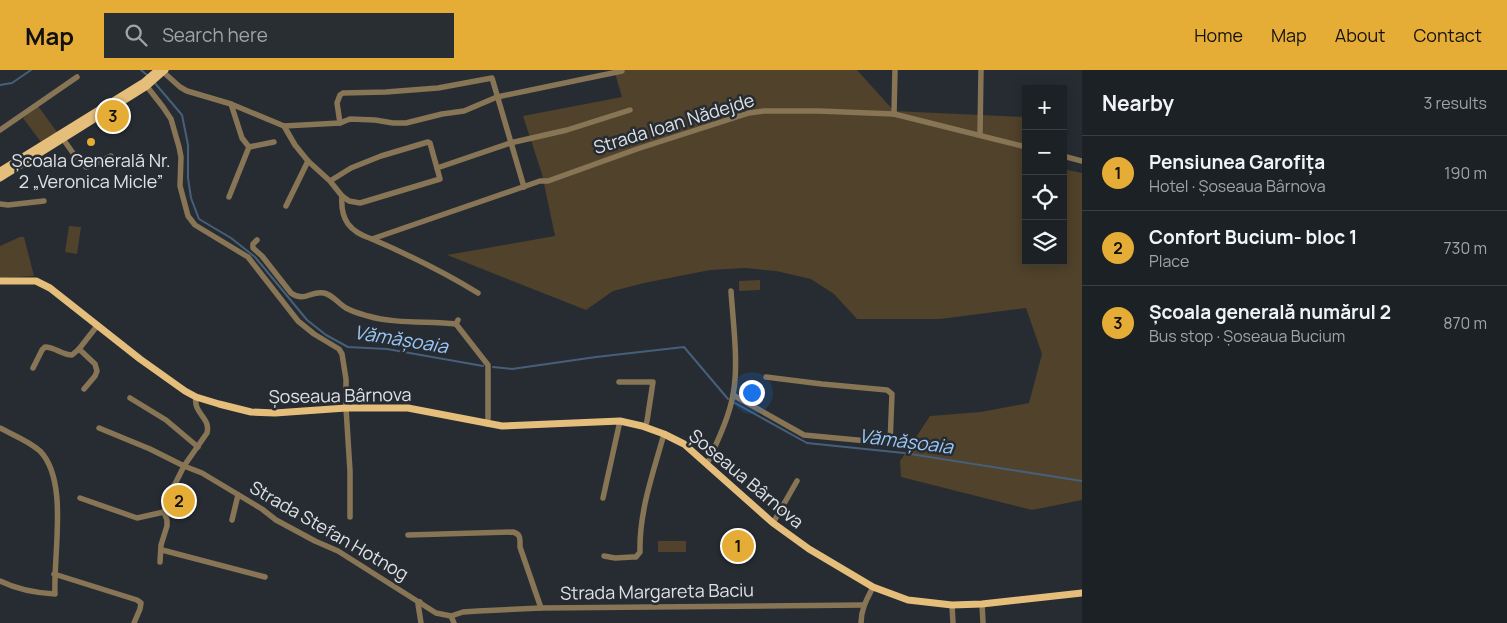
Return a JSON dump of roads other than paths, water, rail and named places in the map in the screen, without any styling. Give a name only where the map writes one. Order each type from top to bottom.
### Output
[{"type":"main road","points":[[0,178],[146,84],[161,71]]},
{"type":"main road","points":[[0,171],[146,84]]},
{"type":"main road","name":"Șoseaua Bârnova","points":[[0,281],[27,281],[43,284],[55,291],[140,359],[185,391],[196,397],[219,404],[251,412],[275,413],[346,408],[417,409],[502,426],[620,421],[664,434],[684,444],[773,523],[808,549],[873,587],[908,600],[952,605],[982,604],[1082,593]]},
{"type":"street","points":[[894,114],[895,70]]},
{"type":"street","points":[[980,136],[981,70]]},
{"type":"street","points":[[161,71],[180,87],[230,104],[284,126],[340,123],[350,119],[406,123],[442,114],[464,111],[497,97],[622,71]]},
{"type":"street","points":[[0,130],[77,77]]},
{"type":"street","points":[[340,123],[337,103],[340,95],[343,93],[438,88],[492,78],[524,187]]},
{"type":"street","points":[[146,84],[171,119],[175,131],[181,157],[180,186],[188,216],[195,225],[248,257],[298,321],[314,334],[339,349],[344,364],[350,471],[350,517]]},
{"type":"street","points":[[230,104],[242,138],[250,147]]},
{"type":"street","points":[[437,168],[510,143],[567,130],[630,110]]},
{"type":"street","name":"Strada Ioan Nădejde","points":[[372,239],[540,181],[548,181],[749,113],[820,111],[894,114],[1022,146]]},
{"type":"street","points":[[284,126],[295,145],[308,161],[348,201],[360,203],[440,179],[430,143],[424,142],[351,168],[330,181]]},
{"type":"street","points":[[63,139],[86,166],[91,166],[111,156]]},
{"type":"street","points":[[250,147],[274,142]]},
{"type":"street","points":[[229,198],[250,147]]},
{"type":"street","points":[[1067,157],[1082,161]]},
{"type":"street","points":[[286,206],[308,161]]},
{"type":"street","points":[[342,196],[343,214],[350,227],[363,236],[428,264],[478,294]]},
{"type":"street","points":[[0,204],[8,205],[44,201]]},
{"type":"street","points":[[256,240],[253,248],[262,256],[295,296],[303,298],[323,293],[331,296],[353,312],[371,317],[404,321],[457,322],[488,365],[487,424]]},
{"type":"street","points":[[707,463],[721,433],[733,396],[735,365],[731,292]]},
{"type":"street","points":[[33,368],[45,347],[72,355],[98,326]]},
{"type":"street","points":[[79,349],[95,364],[97,371],[84,389]]},
{"type":"street","points":[[766,377],[887,390],[892,394],[890,444]]},
{"type":"street","points":[[619,382],[653,382],[647,421],[644,427]]},
{"type":"street","points":[[733,396],[804,435],[910,445]]},
{"type":"street","points":[[160,562],[161,545],[167,526],[164,512],[166,502],[184,466],[207,433],[208,424],[196,407],[196,397]]},
{"type":"street","points":[[130,398],[166,420],[198,447]]},
{"type":"street","points":[[603,498],[620,421]]},
{"type":"street","points":[[0,428],[23,440],[47,459],[56,486],[58,509],[54,574],[55,594],[27,591],[0,581]]},
{"type":"street","name":"Strada Stefan Hotnog","points":[[99,428],[150,449],[184,466],[202,472],[262,509],[276,520],[338,551],[436,613],[452,616]]},
{"type":"street","points":[[604,556],[615,558],[636,557],[640,552],[640,533],[646,497],[664,434]]},
{"type":"street","points":[[773,523],[798,481]]},
{"type":"street","points":[[232,520],[238,495]]},
{"type":"street","points":[[80,498],[137,518],[164,512]]},
{"type":"street","points":[[408,536],[517,533],[520,536],[520,546],[541,608]]},
{"type":"street","points":[[162,550],[265,577]]},
{"type":"street","points":[[54,574],[137,600],[141,603],[134,623]]},
{"type":"street","points":[[861,623],[864,605],[873,587]]},
{"type":"street","points":[[420,602],[418,604],[420,623]]},
{"type":"street","points":[[982,604],[983,623]]},
{"type":"street","name":"Strada Margareta Baciu","points":[[452,616],[463,612],[541,608],[864,605]]},
{"type":"street","points":[[952,605],[953,623]]},
{"type":"street","points":[[452,616],[454,623]]},
{"type":"waterway","name":"Vămășoaia","points":[[0,85],[12,83],[31,70]]},
{"type":"waterway","name":"Vămășoaia","points":[[141,70],[147,75]]},
{"type":"waterway","name":"Vămășoaia","points":[[154,82],[182,115],[188,145],[188,178],[191,198],[199,219],[231,238],[255,257],[307,320],[326,335],[348,347],[387,349],[483,366]]},
{"type":"waterway","name":"Vămășoaia","points":[[493,367],[512,369],[684,347],[728,399]]},
{"type":"waterway","name":"Vămășoaia","points":[[735,403],[807,443],[904,453],[1082,481]]},
{"type":"place","name":"Școala generală numărul 2","points":[[113,116]]},
{"type":"place","name":"Școala Generală Nr. 2 „Veronica Micle”","points":[[91,142]]},
{"type":"place","name":"Confort Bucium- bloc 1","points":[[179,501]]},
{"type":"place","name":"Pensiunea Garofița","points":[[738,546]]}]
